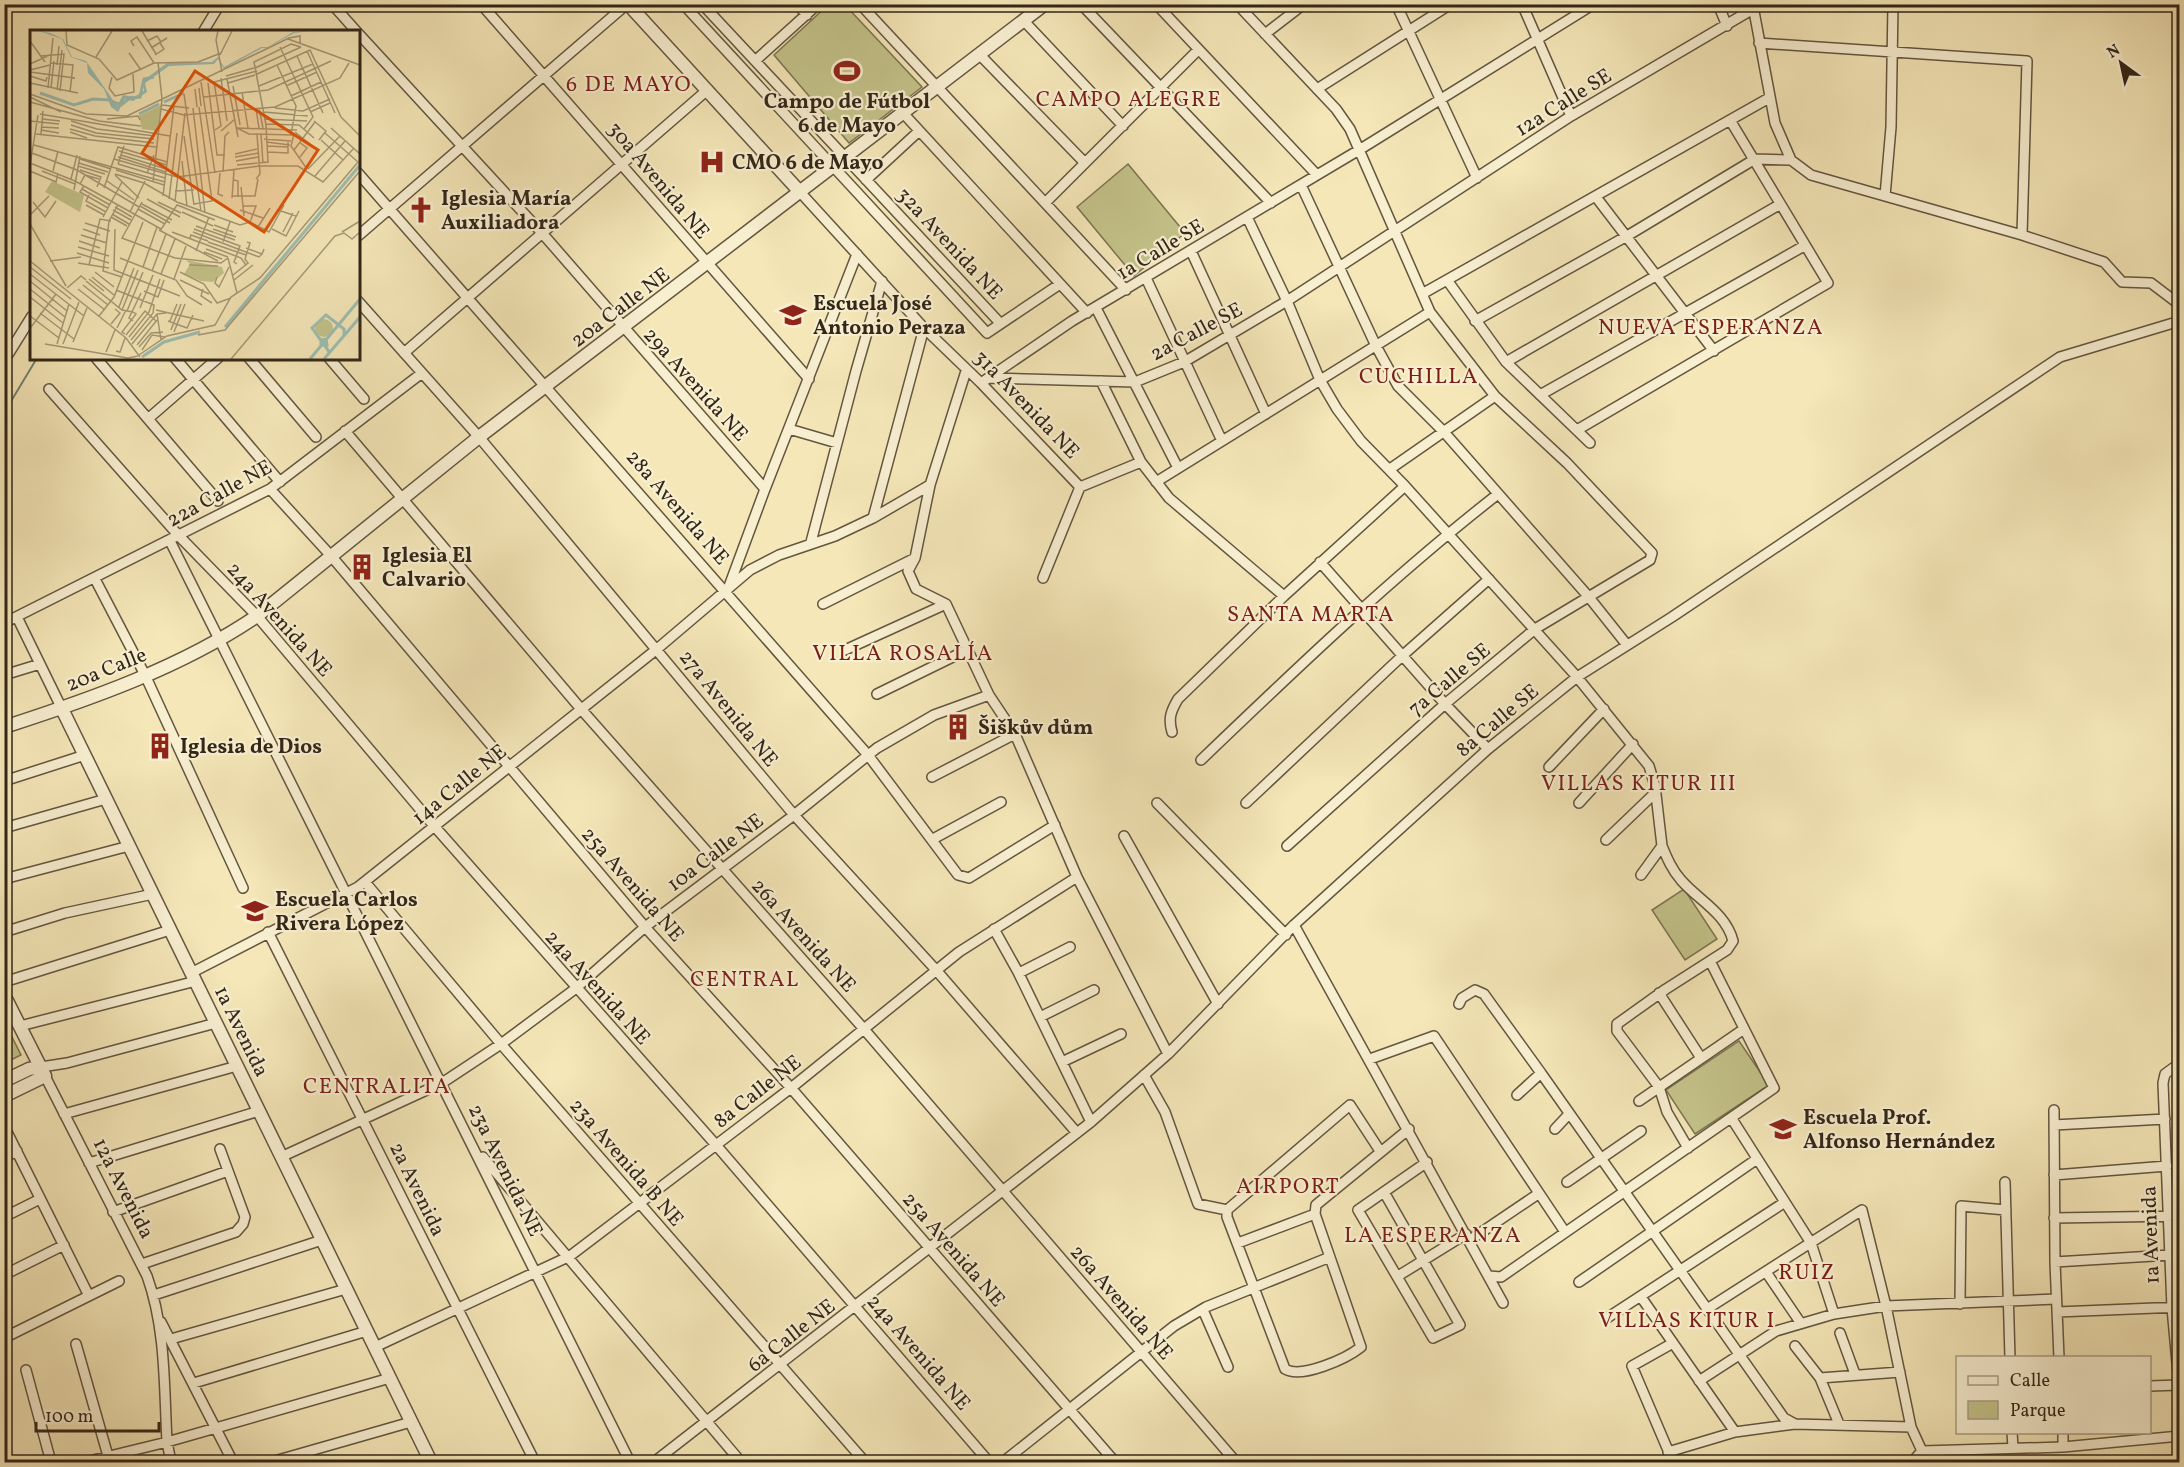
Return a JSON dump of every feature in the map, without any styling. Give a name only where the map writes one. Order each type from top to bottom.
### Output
[{"type":"street","points":[[204,30],[220,4]]},
{"type":"street","name":"29a Avenida NE","points":[[332,4],[356,30]]},
{"type":"street","name":"30a Avenida NE","points":[[481,4],[545,74],[707,265],[809,379]]},
{"type":"street","points":[[360,234],[628,4]]},
{"type":"street","name":"31a Avenida NE","points":[[628,4],[705,92],[924,328],[966,371],[985,380],[1080,488]]},
{"type":"street","points":[[682,4],[987,333],[1060,284]]},
{"type":"street","name":"32a Avenida NE","points":[[702,4],[1000,323]]},
{"type":"street","points":[[797,4],[807,15]]},
{"type":"street","points":[[755,61],[818,4]]},
{"type":"street","points":[[860,4],[1126,290]]},
{"type":"street","name":"20a Calle NE","points":[[220,641],[257,616],[479,438],[1045,4]]},
{"type":"street","points":[[1081,4],[1271,203]]},
{"type":"street","points":[[1156,4],[1317,175]]},
{"type":"street","points":[[1237,4],[1341,115],[1396,231],[1430,312],[1495,396],[1390,469]]},
{"type":"street","points":[[1265,34],[1304,4]]},
{"type":"street","points":[[1396,4],[1477,178]]},
{"type":"street","points":[[1317,89],[1450,4]]},
{"type":"street","points":[[1522,4],[1570,116]]},
{"type":"street","name":"1a Calle SE","points":[[985,380],[1087,313],[1359,150],[1594,4]]},
{"type":"street","points":[[1718,4],[1727,26]]},
{"type":"street","points":[[1885,196],[1891,127],[1893,4]]},
{"type":"street","points":[[1753,7],[1774,123],[1791,160],[1812,175],[2022,235],[2104,262],[2122,282],[2151,283],[2180,305]]},
{"type":"street","name":"12a Calle SE","points":[[1396,231],[1570,116],[1727,26],[1753,7]]},
{"type":"street","points":[[1024,21],[1123,126]]},
{"type":"street","name":"29a Avenida NE","points":[[360,34],[542,233],[623,329],[765,489]]},
{"type":"street","points":[[1759,43],[2027,61],[2022,235]]},
{"type":"street","points":[[1045,203],[1198,50]]},
{"type":"street","points":[[980,55],[1085,163]]},
{"type":"street","points":[[404,353],[705,92]]},
{"type":"street","points":[[1422,294],[1768,98]]},
{"type":"street","points":[[903,113],[1087,313]]},
{"type":"street","points":[[1577,430],[1828,283],[1779,205],[1755,159],[1730,120]]},
{"type":"street","points":[[866,180],[919,131]]},
{"type":"street","points":[[1474,321],[1627,236],[1755,159],[1791,160]]},
{"type":"street","name":"28a Avenida NE","points":[[360,175],[727,591],[868,755],[958,875],[969,878],[1055,825]]},
{"type":"street","points":[[1301,185],[1341,266],[1376,346],[1398,386],[1444,432],[1588,596],[1627,645]]},
{"type":"street","points":[[1596,197],[1714,351]]},
{"type":"street","points":[[1506,362],[1779,205]]},
{"type":"street","points":[[1247,217],[1287,301],[1320,380],[1337,410],[1361,441],[1390,469],[1535,629],[1633,744],[1649,766],[1656,792],[1662,846],[1680,879],[1705,900],[1731,931],[1733,941],[1727,950],[1659,993],[1617,1024],[1617,1031],[1659,1087],[1668,1112],[1688,1148]]},
{"type":"street","name":"2a Calle SE","points":[[985,380],[1135,382],[1184,362],[1230,336],[1396,231]]},
{"type":"street","points":[[1540,395],[1804,246]]},
{"type":"street","points":[[1191,251],[1266,414]]},
{"type":"street","points":[[727,591],[857,254]]},
{"type":"street","points":[[1146,278],[1222,441]]},
{"type":"street","points":[[1447,280],[1474,321],[1506,362],[1590,443]]},
{"type":"street","points":[[811,542],[882,281]]},
{"type":"street","name":"27a Avenida NE","points":[[360,303],[479,438],[794,815],[936,970],[1077,1133]]},
{"type":"street","points":[[1096,308],[1178,468]]},
{"type":"street","points":[[1156,482],[1430,312]]},
{"type":"street","points":[[4,361],[30,319]]},
{"type":"street","name":"8a Calle SE","points":[[1218,1004],[1294,925],[1488,749],[1577,677],[2060,357],[2180,321]]},
{"type":"street","points":[[873,518],[924,328]]},
{"type":"street","points":[[98,360],[218,501]]},
{"type":"street","points":[[177,360],[280,482]]},
{"type":"street","points":[[149,418],[216,360]]},
{"type":"street","points":[[251,360],[316,437]]},
{"type":"street","points":[[331,360],[364,399]]},
{"type":"street","points":[[966,371],[930,485],[915,558],[908,571],[916,589],[946,604],[989,694],[1015,734],[1077,877],[1168,1054]]},
{"type":"street","name":"22a Calle NE","points":[[4,623],[270,489],[422,373]]},
{"type":"street","points":[[1101,381],[1141,462],[1168,498],[1284,596]]},
{"type":"street","points":[[50,389],[175,538]]},
{"type":"street","name":"7a Calle SE","points":[[1287,846],[1445,704],[1535,629],[1650,560],[1652,553],[1644,542],[1567,463],[1495,396]]},
{"type":"street","points":[[789,429],[837,443]]},
{"type":"street","name":"26a Avenida NE","points":[[345,431],[582,709],[863,1028],[1236,1462]]},
{"type":"street","points":[[1043,578],[1080,488],[1141,462]]},
{"type":"street","name":"14a Calle NE","points":[[20,1026],[193,977],[268,932],[345,894],[365,882],[510,767],[657,649],[750,570],[811,542],[835,536],[873,518],[930,485]]},
{"type":"street","points":[[1172,732],[1169,722],[1171,711],[1178,699],[1320,562],[1405,486]]},
{"type":"street","name":"25a Avenida NE","points":[[270,489],[332,557],[645,927],[791,1088],[1115,1462]]},
{"type":"street","points":[[1201,760],[1361,609],[1498,494]]},
{"type":"street","name":"24a Avenida NE","points":[[175,538],[257,616],[575,989],[716,1145],[989,1462]]},
{"type":"street","name":"23a Avenida NE","points":[[175,538],[220,641],[345,894],[475,1147],[630,1462]]},
{"type":"street","points":[[823,604],[915,558]]},
{"type":"street","points":[[1320,562],[1445,704],[1488,749]]},
{"type":"street","points":[[95,579],[145,675],[243,888]]},
{"type":"street","points":[[1246,803],[1402,656],[1489,579]]},
{"type":"street","points":[[845,651],[946,604]]},
{"type":"street","name":"1a Avenida","points":[[17,617],[431,1462]]},
{"type":"street","name":"20a Calle","points":[[4,727],[62,708],[145,675],[220,641]]},
{"type":"street","points":[[877,694],[967,650]]},
{"type":"street","points":[[4,675],[40,664]]},
{"type":"street","name":"10a Calle NE","points":[[282,1157],[442,1083],[501,1044],[575,989],[645,927],[794,815],[868,755],[934,715],[989,694]]},
{"type":"street","points":[[1549,767],[1604,709]]},
{"type":"street","points":[[932,777],[1015,734]]},
{"type":"street","points":[[1578,803],[1633,744]]},
{"type":"street","points":[[4,781],[85,755]]},
{"type":"street","points":[[1606,840],[1656,792]]},
{"type":"street","points":[[4,828],[106,799]]},
{"type":"street","points":[[933,839],[1001,802]]},
{"type":"street","points":[[1157,803],[1286,935]]},
{"type":"street","points":[[1124,836],[1218,1004]]},
{"type":"street","points":[[4,879],[129,846]]},
{"type":"street","points":[[1641,875],[1662,846]]},
{"type":"street","name":"8a Calle NE","points":[[375,1347],[570,1256],[791,1088],[936,970],[994,929],[1077,877]]},
{"type":"street","name":"23a Avenida B NE","points":[[365,882],[501,1044],[866,1462]]},
{"type":"street","points":[[4,932],[65,913],[153,894]]},
{"type":"street","points":[[1294,925],[1409,1129],[1503,1303]]},
{"type":"street","points":[[994,929],[1019,974],[1091,1122]]},
{"type":"street","points":[[4,982],[170,930]]},
{"type":"street","name":"2a Avenida","points":[[268,932],[535,1462]]},
{"type":"street","points":[[1019,974],[1070,947]]},
{"type":"street","points":[[1489,1276],[1501,1277],[1774,1088],[1710,961]]},
{"type":"street","points":[[1040,1017],[1094,990]]},
{"type":"street","points":[[1459,1004],[1462,998],[1475,990],[1484,994],[1740,1354],[1781,1422]]},
{"type":"street","points":[[1659,993],[1701,1058]]},
{"type":"street","name":"12a Avenida","points":[[4,995],[113,1212],[142,1264],[154,1295],[160,1320]]},
{"type":"street","name":"6a Calle NE","points":[[654,1462],[930,1250],[1091,1122],[1168,1054],[1218,1004]]},
{"type":"street","points":[[4,1096],[43,1072],[67,1063],[216,1023]]},
{"type":"street","points":[[1639,1101],[1744,1029]]},
{"type":"street","points":[[1062,1062],[1120,1034]]},
{"type":"street","points":[[1370,1059],[1429,1035],[1434,1036],[1565,1232]]},
{"type":"street","name":"1a Avenida","points":[[2180,1063],[2165,1074],[2167,1166],[2175,1216],[2170,1255],[2176,1307],[2180,1396]]},
{"type":"street","points":[[64,1114],[237,1066]]},
{"type":"street","points":[[4,1082],[29,1069],[43,1072]]},
{"type":"street","points":[[1517,1095],[1541,1073]]},
{"type":"street","points":[[1144,1075],[1165,1112],[1198,1204],[1227,1210]]},
{"type":"street","points":[[1380,1152],[1350,1105],[1227,1210],[1227,1217],[1255,1286],[1284,1369],[1291,1373],[1301,1373],[1351,1354],[1361,1347],[1315,1214],[1316,1205],[1409,1129]]},
{"type":"street","points":[[2054,1110],[2054,1218],[2059,1356]]},
{"type":"street","points":[[89,1163],[259,1111]]},
{"type":"street","points":[[1555,1129],[1569,1114]]},
{"type":"street","points":[[1732,1119],[1811,1243],[1834,1314]]},
{"type":"street","points":[[2054,1125],[2165,1119]]},
{"type":"street","points":[[4,1126],[89,1296]]},
{"type":"street","points":[[1567,1182],[1641,1131]]},
{"type":"street","points":[[475,1147],[570,1256],[706,1424],[741,1462]]},
{"type":"street","points":[[142,1264],[236,1232],[241,1228],[245,1217],[220,1149]]},
{"type":"street","points":[[4,1157],[16,1151]]},
{"type":"street","points":[[1579,1282],[1757,1159]]},
{"type":"street","points":[[1384,1192],[1460,1324],[1433,1338],[1358,1210],[1427,1162]]},
{"type":"street","points":[[2054,1175],[2167,1166]]},
{"type":"street","points":[[113,1212],[228,1171]]},
{"type":"street","points":[[2005,1182],[2010,1356]]},
{"type":"street","points":[[1398,1276],[1538,1194]]},
{"type":"street","points":[[4,1217],[40,1199]]},
{"type":"street","points":[[1607,1318],[1785,1202]]},
{"type":"street","points":[[1960,1304],[1961,1206],[2006,1210]]},
{"type":"street","points":[[1707,1309],[1862,1210],[1886,1306],[1911,1427],[1922,1450]]},
{"type":"street","points":[[1238,1243],[1315,1214]]},
{"type":"street","points":[[2054,1218],[2175,1216]]},
{"type":"street","points":[[154,1295],[322,1240]]},
{"type":"street","points":[[4,1275],[64,1245]]},
{"type":"street","points":[[2055,1262],[2170,1255]]},
{"type":"street","points":[[1003,1462],[1174,1326],[1255,1286],[1330,1257]]},
{"type":"street","points":[[1766,1272],[1800,1322]]},
{"type":"street","points":[[4,1338],[119,1281]]},
{"type":"street","points":[[171,1339],[346,1289]]},
{"type":"street","points":[[1641,1297],[1735,1432]]},
{"type":"street","points":[[1699,1381],[1776,1331],[1800,1322],[1834,1314],[1886,1306],[2056,1299]]},
{"type":"street","points":[[2057,1312],[2176,1307]]},
{"type":"street","points":[[1203,1310],[1228,1367]]},
{"type":"street","points":[[160,1320],[233,1462]]},
{"type":"street","points":[[160,1320],[167,1443],[171,1462]]},
{"type":"street","points":[[194,1383],[366,1331]]},
{"type":"street","points":[[1840,1333],[1856,1374]]},
{"type":"street","points":[[1673,1343],[1632,1365],[1673,1462]]},
{"type":"street","points":[[76,1344],[108,1456]]},
{"type":"street","points":[[1795,1346],[1820,1378],[1839,1424]]},
{"type":"street","points":[[26,1370],[51,1462]]},
{"type":"street","points":[[1820,1378],[1900,1372]]},
{"type":"street","points":[[85,1462],[167,1443],[390,1378]]},
{"type":"street","points":[[2151,1386],[2179,1385]]},
{"type":"street","points":[[271,1462],[411,1422]]},
{"type":"street","points":[[1668,1452],[1735,1432],[1781,1422],[1911,1427]]},
{"type":"street","points":[[2012,1434],[2013,1448]]},
{"type":"street","points":[[2063,1434],[2063,1447]]},
{"type":"street","points":[[1912,1462],[1922,1450],[2063,1447],[2180,1436]]},
{"type":"green space","name":"Campo de Fútbol 6 de Mayo","points":[[828,5],[845,5],[922,87],[849,143],[774,55]]},
{"type":"green space","points":[[1128,164],[1185,233],[1134,276],[1077,207]]},
{"type":"green space","points":[[1684,889],[1717,939],[1685,960],[1652,910]]},
{"type":"green space","points":[[5,1023],[21,1055],[4,1063]]},
{"type":"green space","points":[[1739,1041],[1769,1085],[1695,1134],[1666,1090]]},
{"type":"waterway","points":[[4,413],[36,360]]},
{"type":"place","name":"Campo de Fútbol 6 de Mayo","points":[[847,71]]},
{"type":"place","name":"CMO 6 de Mayo","points":[[712,162]]},
{"type":"place","name":"Iglesia María Auxiliadora","points":[[421,210]]},
{"type":"place","name":"Escuela José Antonio Peraza","points":[[793,315]]},
{"type":"place","name":"Iglesia El Calvario","points":[[362,567]]},
{"type":"place","name":"Šiškův dům","points":[[958,727]]},
{"type":"place","name":"Iglesia de Dios","points":[[160,746]]},
{"type":"place","name":"Escuela Carlos Rivera López","points":[[255,911]]},
{"type":"place","name":"Escuela Prof. Alfonso Hernández","points":[[1783,1129]]},
{"type":"district","name":"6 DE MAYO","points":[[629,83]]},
{"type":"district","name":"CAMPO ALEGRE","points":[[1129,98]]},
{"type":"district","name":"NUEVA ESPERANZA","points":[[1711,326]]},
{"type":"district","name":"CUCHILLA","points":[[1419,375]]},
{"type":"district","name":"SANTA MARTA","points":[[1311,613]]},
{"type":"district","name":"VILLA ROSALÍA","points":[[903,652]]},
{"type":"district","name":"VILLAS KITUR III","points":[[1639,782]]},
{"type":"district","name":"CENTRAL","points":[[745,978]]},
{"type":"district","name":"CENTRALITA","points":[[377,1085]]},
{"type":"district","name":"AIRPORT","points":[[1288,1185]]},
{"type":"district","name":"LA ESPERANZA","points":[[1433,1234]]},
{"type":"district","name":"RUIZ","points":[[1807,1271]]},
{"type":"district","name":"VILLAS KITUR I","points":[[1687,1319]]}]
